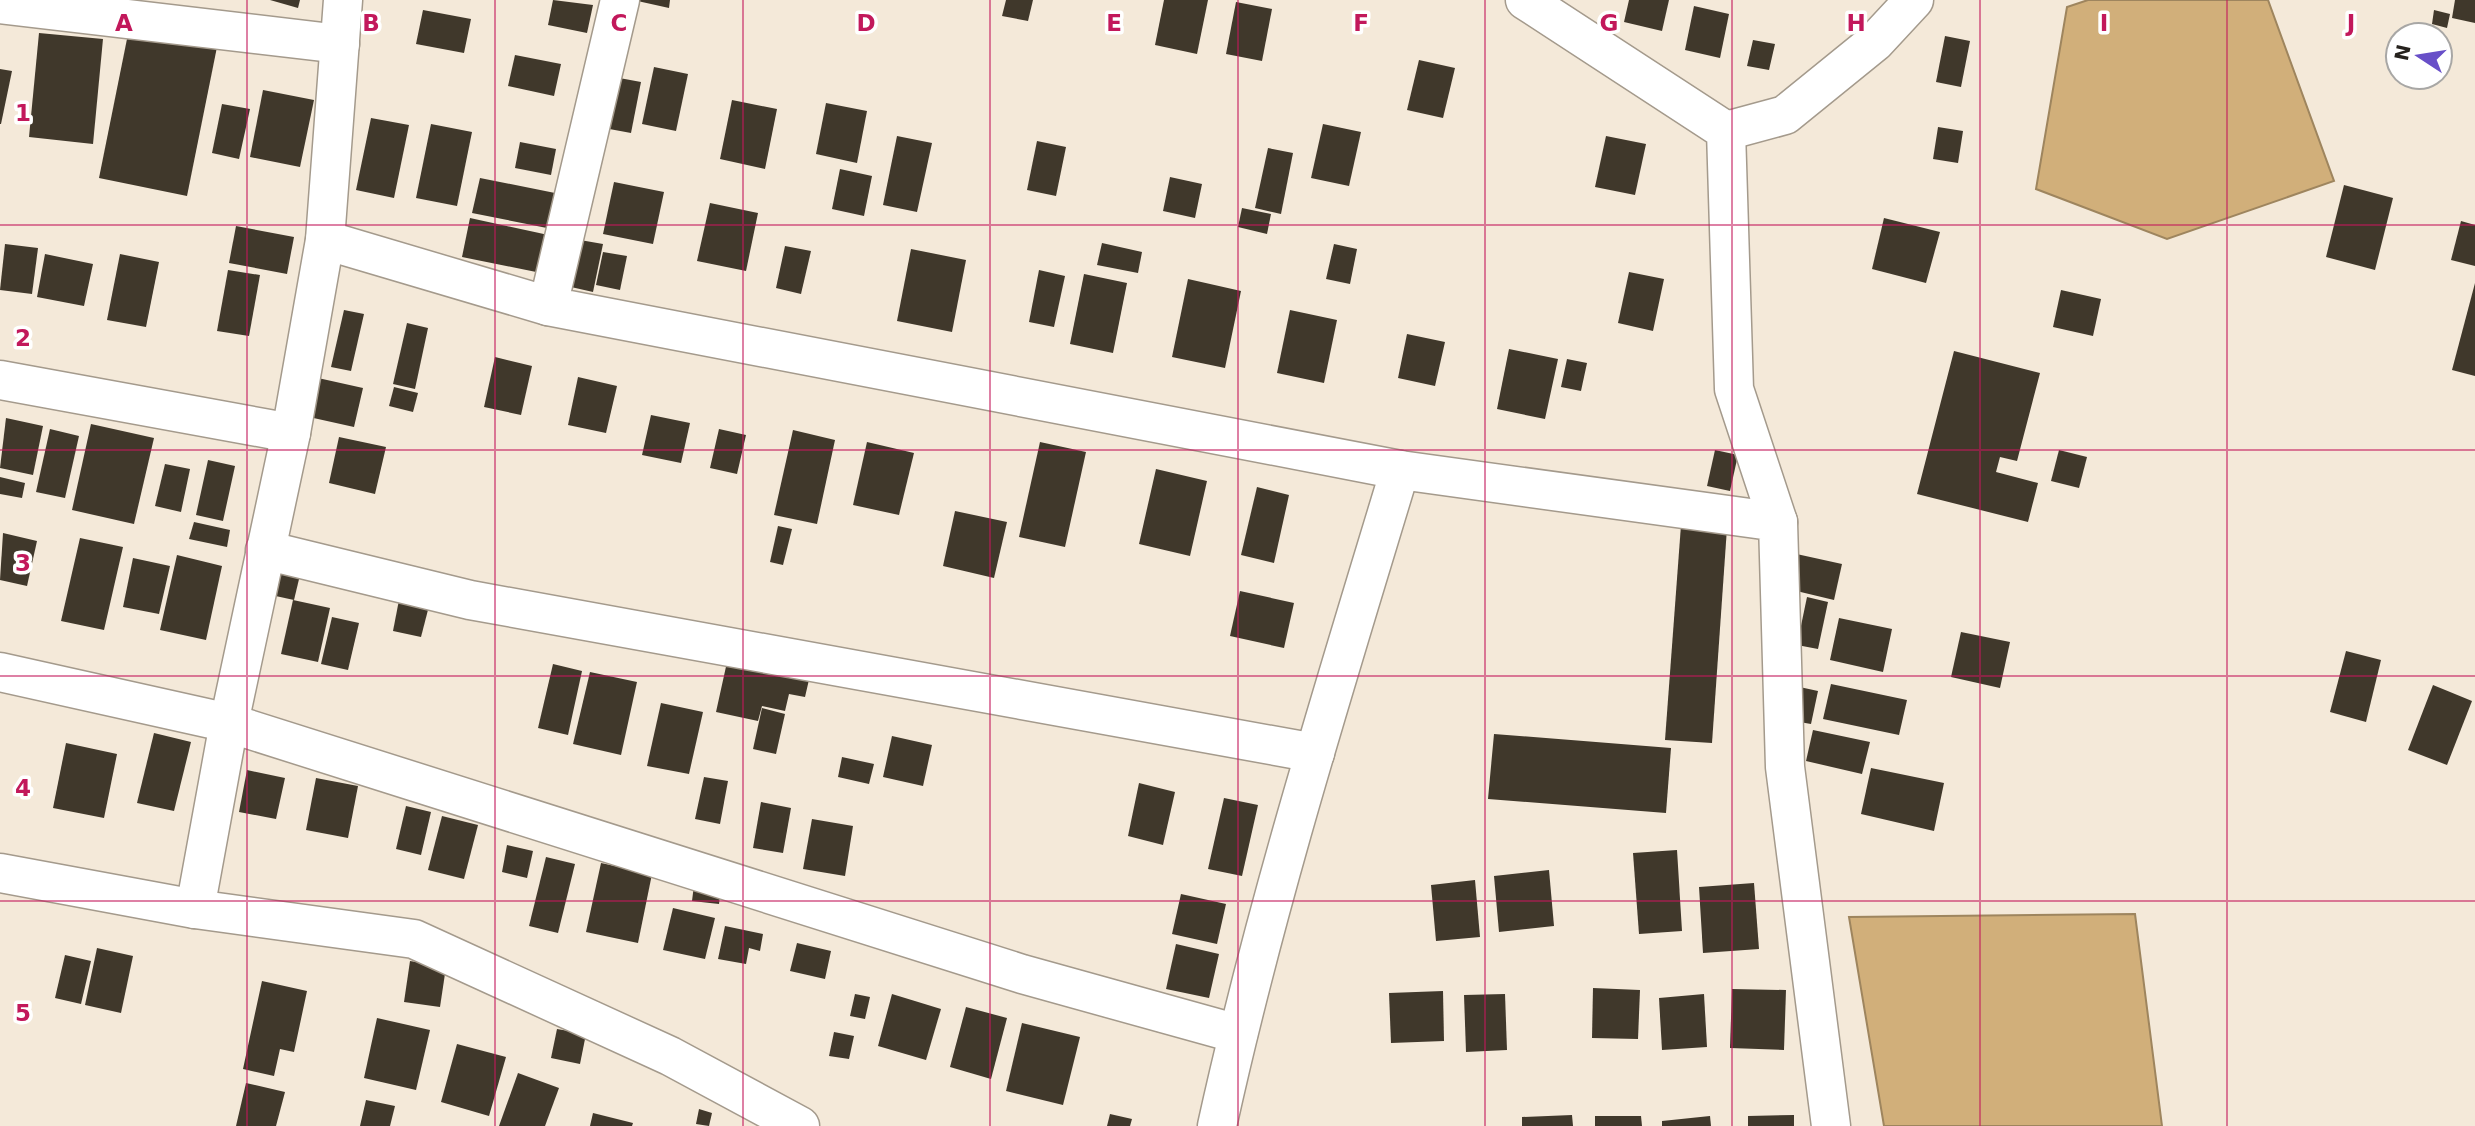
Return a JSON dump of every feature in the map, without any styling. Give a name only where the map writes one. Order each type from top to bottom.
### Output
[{"type":"street","points":[[195,909],[229,723],[291,433],[325,240],[343,0]]},
{"type":"street","points":[[548,306],[620,0]]},
{"type":"street","points":[[1525,0],[1726,131],[1784,114],[1875,42],[1914,0]]},
{"type":"street","points":[[0,4],[340,44]]},
{"type":"street","points":[[1726,131],[1734,389],[1778,522],[1784,767],[1831,1126]]},
{"type":"street","points":[[325,240],[548,306],[1400,470],[1778,522]]},
{"type":"street","points":[[0,380],[291,433]]},
{"type":"street","points":[[1217,1126],[1237,1034],[1315,753],[1400,470]]},
{"type":"street","points":[[265,550],[470,600],[838,664],[1315,753]]},
{"type":"street","points":[[0,671],[229,723],[1022,974],[1237,1034]]},
{"type":"street","points":[[0,873],[195,909],[414,939],[670,1056],[800,1126]]},
{"type":"shaded area","points":[[2088,0],[2268,0],[2334,181],[2167,239],[2036,189],[2067,7]]},
{"type":"shaded area","points":[[2135,914],[2162,1126],[1884,1126],[1849,917]]},
{"type":"building","points":[[270,0],[300,0],[298,8]]},
{"type":"building","points":[[553,0],[593,5],[587,33],[548,25]]},
{"type":"building","points":[[633,0],[670,0],[669,8]]},
{"type":"building","points":[[1006,0],[1033,0],[1028,21],[1002,16]]},
{"type":"building","points":[[1164,0],[1208,0],[1197,54],[1155,45]]},
{"type":"building","points":[[1629,0],[1669,0],[1662,31],[1624,22]]},
{"type":"building","points":[[2455,0],[2475,0],[2475,23],[2452,18]]},
{"type":"building","points":[[1236,2],[1272,9],[1262,61],[1226,54]]},
{"type":"building","points":[[1694,6],[1729,14],[1720,58],[1685,50]]},
{"type":"building","points":[[423,10],[471,19],[464,53],[416,44]]},
{"type":"building","points":[[2434,10],[2450,14],[2448,21],[2432,21]]},
{"type":"building","points":[[129,29],[217,47],[187,196],[99,178]]},
{"type":"building","points":[[39,33],[103,39],[93,144],[29,137]]},
{"type":"building","points":[[1945,36],[1970,41],[1961,87],[1936,82]]},
{"type":"building","points":[[1753,40],[1775,44],[1769,70],[1747,66]]},
{"type":"building","points":[[515,55],[561,64],[554,96],[508,86]]},
{"type":"building","points":[[1419,60],[1455,68],[1443,118],[1407,110]]},
{"type":"building","points":[[654,67],[688,74],[676,131],[642,124]]},
{"type":"building","points":[[0,69],[12,71],[1,124],[0,124]]},
{"type":"building","points":[[614,77],[641,82],[631,133],[604,128]]},
{"type":"building","points":[[263,90],[314,100],[300,167],[250,157]]},
{"type":"building","points":[[732,100],[777,109],[765,169],[720,159]]},
{"type":"building","points":[[826,103],[867,111],[857,163],[816,154]]},
{"type":"building","points":[[222,104],[250,109],[239,159],[212,153]]},
{"type":"building","points":[[371,118],[409,125],[394,198],[356,190]]},
{"type":"building","points":[[431,124],[472,132],[457,206],[416,198]]},
{"type":"building","points":[[1323,124],[1361,132],[1349,186],[1311,178]]},
{"type":"building","points":[[1938,127],[1963,131],[1958,163],[1933,159]]},
{"type":"building","points":[[897,136],[932,143],[917,212],[883,205]]},
{"type":"building","points":[[1606,136],[1646,144],[1635,195],[1595,187]]},
{"type":"building","points":[[1037,141],[1066,147],[1056,196],[1027,190]]},
{"type":"building","points":[[520,142],[556,149],[551,175],[515,168]]},
{"type":"building","points":[[1268,148],[1293,153],[1281,214],[1255,208]]},
{"type":"building","points":[[840,169],[872,176],[864,216],[832,209]]},
{"type":"building","points":[[1170,177],[1202,184],[1195,218],[1163,211]]},
{"type":"building","points":[[480,178],[560,194],[552,229],[472,213]]},
{"type":"building","points":[[614,182],[664,192],[653,244],[603,234]]},
{"type":"building","points":[[2344,185],[2393,198],[2375,270],[2326,257]]},
{"type":"building","points":[[710,203],[758,213],[746,271],[697,261]]},
{"type":"building","points":[[1242,208],[1271,214],[1267,234],[1238,227]]},
{"type":"building","points":[[470,218],[553,236],[546,274],[462,257]]},
{"type":"building","points":[[1884,218],[1940,232],[1926,283],[1872,269]]},
{"type":"building","points":[[2461,221],[2475,225],[2475,266],[2451,260]]},
{"type":"building","points":[[236,226],[294,237],[287,274],[229,263]]},
{"type":"building","points":[[580,240],[603,244],[593,292],[571,287]]},
{"type":"building","points":[[1102,243],[1142,252],[1138,273],[1097,265]]},
{"type":"building","points":[[5,244],[38,248],[32,294],[0,290]]},
{"type":"building","points":[[1334,244],[1357,249],[1350,284],[1326,279]]},
{"type":"building","points":[[785,246],[811,251],[801,294],[776,288]]},
{"type":"building","points":[[911,249],[966,260],[952,332],[897,321]]},
{"type":"building","points":[[603,252],[627,256],[620,290],[596,285]]},
{"type":"building","points":[[45,254],[93,264],[84,306],[37,297]]},
{"type":"building","points":[[120,254],[159,262],[146,327],[107,320]]},
{"type":"building","points":[[228,270],[260,275],[249,336],[217,331]]},
{"type":"building","points":[[1039,270],[1065,276],[1054,327],[1029,322]]},
{"type":"building","points":[[1629,272],[1664,279],[1653,331],[1618,323]]},
{"type":"building","points":[[1084,274],[1127,283],[1113,353],[1070,344]]},
{"type":"building","points":[[1188,279],[1241,291],[1225,368],[1172,357]]},
{"type":"building","points":[[2475,283],[2475,376],[2452,370]]},
{"type":"building","points":[[2061,290],[2101,299],[2093,336],[2053,327]]},
{"type":"building","points":[[344,310],[364,314],[351,371],[331,367]]},
{"type":"building","points":[[1290,310],[1337,320],[1324,383],[1277,373]]},
{"type":"building","points":[[407,323],[428,328],[415,389],[393,384]]},
{"type":"building","points":[[1407,334],[1445,342],[1435,386],[1398,378]]},
{"type":"building","points":[[1509,349],[1558,359],[1545,419],[1497,409]]},
{"type":"building","points":[[1954,351],[2040,373],[2017,461],[2000,457],[1996,472],[2038,483],[2028,522],[1917,494]]},
{"type":"building","points":[[495,357],[532,366],[521,415],[484,407]]},
{"type":"building","points":[[1567,359],[1587,363],[1581,391],[1561,387]]},
{"type":"building","points":[[578,377],[617,386],[606,433],[568,425]]},
{"type":"building","points":[[318,378],[363,388],[354,427],[309,417]]},
{"type":"building","points":[[394,387],[418,393],[413,412],[389,406]]},
{"type":"building","points":[[651,415],[690,423],[681,463],[642,455]]},
{"type":"building","points":[[6,418],[43,426],[33,475],[0,468]]},
{"type":"building","points":[[91,424],[154,438],[134,524],[72,510]]},
{"type":"building","points":[[50,429],[79,436],[65,498],[36,492]]},
{"type":"building","points":[[719,429],[746,435],[737,474],[710,468]]},
{"type":"building","points":[[793,430],[835,440],[817,524],[774,515]]},
{"type":"building","points":[[339,437],[386,447],[375,494],[329,483]]},
{"type":"building","points":[[867,442],[914,453],[899,515],[853,505]]},
{"type":"building","points":[[1040,442],[1086,452],[1065,547],[1019,537]]},
{"type":"building","points":[[1715,450],[1738,455],[1730,491],[1707,486]]},
{"type":"building","points":[[2059,450],[2087,457],[2079,488],[2051,481]]},
{"type":"building","points":[[208,460],[235,466],[223,521],[196,515]]},
{"type":"building","points":[[165,464],[190,469],[181,512],[155,506]]},
{"type":"building","points":[[1156,469],[1207,481],[1190,556],[1139,544]]},
{"type":"building","points":[[0,477],[25,483],[22,498],[0,494]]},
{"type":"building","points":[[1257,487],[1289,495],[1274,563],[1241,555]]},
{"type":"building","points":[[955,511],[1007,522],[994,578],[943,566]]},
{"type":"building","points":[[194,522],[230,530],[227,547],[189,539]]},
{"type":"building","points":[[1681,525],[1727,528],[1712,743],[1665,740]]},
{"type":"building","points":[[778,526],[792,529],[783,565],[770,562]]},
{"type":"building","points":[[3,533],[37,541],[27,586],[0,580]]},
{"type":"building","points":[[80,538],[123,547],[104,630],[61,621]]},
{"type":"building","points":[[1792,553],[1842,564],[1834,600],[1784,588]]},
{"type":"building","points":[[177,555],[222,566],[206,640],[160,630]]},
{"type":"building","points":[[133,558],[170,566],[159,614],[123,607]]},
{"type":"building","points":[[277,569],[300,575],[294,600],[271,595]]},
{"type":"building","points":[[1240,591],[1294,603],[1284,648],[1230,636]]},
{"type":"building","points":[[1807,597],[1828,602],[1818,649],[1797,645]]},
{"type":"building","points":[[293,600],[330,608],[318,662],[281,654]]},
{"type":"building","points":[[399,600],[429,606],[421,637],[393,631]]},
{"type":"building","points":[[332,617],[359,623],[348,670],[321,664]]},
{"type":"building","points":[[1839,618],[1892,629],[1883,672],[1830,660]]},
{"type":"building","points":[[1961,632],[2010,642],[2000,688],[1951,677]]},
{"type":"building","points":[[2346,651],[2381,660],[2366,722],[2330,712]]},
{"type":"building","points":[[729,653],[811,671],[805,697],[789,694],[785,711],[762,706],[758,721],[716,712]]},
{"type":"building","points":[[553,664],[582,671],[568,735],[538,728]]},
{"type":"building","points":[[590,672],[637,682],[621,755],[573,744]]},
{"type":"building","points":[[1831,684],[1907,700],[1899,735],[1823,719]]},
{"type":"building","points":[[2433,685],[2472,701],[2447,765],[2408,750]]},
{"type":"building","points":[[1795,686],[1818,691],[1811,724],[1788,720]]},
{"type":"building","points":[[661,703],[703,712],[689,774],[647,766]]},
{"type":"building","points":[[762,708],[785,714],[776,754],[753,749]]},
{"type":"building","points":[[1813,730],[1870,742],[1862,774],[1806,761]]},
{"type":"building","points":[[154,733],[191,742],[174,811],[137,803]]},
{"type":"building","points":[[1494,734],[1671,748],[1666,813],[1488,799]]},
{"type":"building","points":[[892,736],[932,745],[923,786],[883,777]]},
{"type":"building","points":[[66,743],[117,754],[104,818],[53,808]]},
{"type":"building","points":[[842,757],[874,764],[869,784],[838,777]]},
{"type":"building","points":[[1871,768],[1944,783],[1934,831],[1861,814]]},
{"type":"building","points":[[247,770],[285,778],[276,819],[239,812]]},
{"type":"building","points":[[704,777],[728,781],[720,824],[695,819]]},
{"type":"building","points":[[316,778],[358,786],[348,838],[306,830]]},
{"type":"building","points":[[1139,783],[1175,792],[1163,845],[1128,836]]},
{"type":"building","points":[[1224,798],[1258,805],[1242,876],[1208,869]]},
{"type":"building","points":[[761,802],[791,808],[783,853],[753,848]]},
{"type":"building","points":[[406,806],[431,812],[421,855],[396,849]]},
{"type":"building","points":[[442,816],[478,825],[464,879],[428,870]]},
{"type":"building","points":[[812,819],[853,826],[845,876],[803,869]]},
{"type":"building","points":[[507,845],[533,851],[527,878],[502,872]]},
{"type":"building","points":[[1677,850],[1682,931],[1639,934],[1633,853]]},
{"type":"building","points":[[546,857],[575,864],[558,933],[529,926]]},
{"type":"building","points":[[601,863],[652,874],[638,943],[586,932]]},
{"type":"building","points":[[1549,870],[1554,926],[1499,932],[1494,876]]},
{"type":"building","points":[[1475,880],[1480,937],[1436,941],[1431,885]]},
{"type":"building","points":[[1754,883],[1759,949],[1703,953],[1699,887]]},
{"type":"building","points":[[694,885],[721,888],[719,904],[692,901]]},
{"type":"building","points":[[1181,894],[1226,904],[1217,944],[1172,934]]},
{"type":"building","points":[[673,908],[715,918],[705,959],[663,950]]},
{"type":"building","points":[[725,926],[763,934],[760,951],[749,948],[746,964],[718,959]]},
{"type":"building","points":[[797,943],[831,951],[825,979],[790,971]]},
{"type":"building","points":[[1176,944],[1219,954],[1209,998],[1166,989]]},
{"type":"building","points":[[97,948],[133,956],[121,1013],[85,1005]]},
{"type":"building","points":[[65,955],[91,961],[81,1004],[55,998]]},
{"type":"building","points":[[410,961],[446,967],[440,1007],[404,1002]]},
{"type":"building","points":[[262,981],[307,991],[294,1052],[280,1049],[274,1076],[243,1069]]},
{"type":"building","points":[[1593,988],[1640,990],[1638,1039],[1592,1038]]},
{"type":"building","points":[[1732,989],[1786,990],[1784,1050],[1730,1048]]},
{"type":"building","points":[[1443,991],[1444,1041],[1391,1043],[1389,993]]},
{"type":"building","points":[[855,994],[870,997],[865,1019],[850,1016]]},
{"type":"building","points":[[892,994],[941,1009],[926,1060],[878,1046]]},
{"type":"building","points":[[1505,994],[1507,1050],[1466,1052],[1464,995]]},
{"type":"building","points":[[1704,994],[1707,1047],[1662,1050],[1659,998]]},
{"type":"building","points":[[966,1007],[1007,1018],[991,1079],[950,1067]]},
{"type":"building","points":[[377,1018],[430,1030],[416,1090],[364,1078]]},
{"type":"building","points":[[1022,1023],[1080,1037],[1063,1105],[1006,1091]]},
{"type":"building","points":[[557,1029],[586,1034],[580,1064],[551,1058]]},
{"type":"building","points":[[834,1032],[854,1036],[849,1059],[829,1056]]},
{"type":"building","points":[[457,1044],[506,1057],[489,1116],[441,1102]]},
{"type":"building","points":[[518,1073],[559,1088],[545,1126],[499,1126]]},
{"type":"building","points":[[246,1083],[285,1092],[276,1126],[236,1126]]},
{"type":"building","points":[[366,1100],[395,1106],[390,1126],[360,1126]]},
{"type":"building","points":[[699,1109],[712,1113],[709,1126],[696,1124]]},
{"type":"building","points":[[593,1113],[633,1123],[632,1126],[590,1126]]},
{"type":"building","points":[[1110,1114],[1132,1119],[1130,1126],[1107,1126]]},
{"type":"building","points":[[1572,1115],[1573,1126],[1522,1126],[1522,1117]]},
{"type":"building","points":[[1794,1115],[1794,1126],[1748,1126],[1748,1116]]},
{"type":"building","points":[[1595,1116],[1641,1116],[1642,1126],[1595,1126]]},
{"type":"building","points":[[1710,1116],[1711,1126],[1662,1126],[1662,1121]]}]
